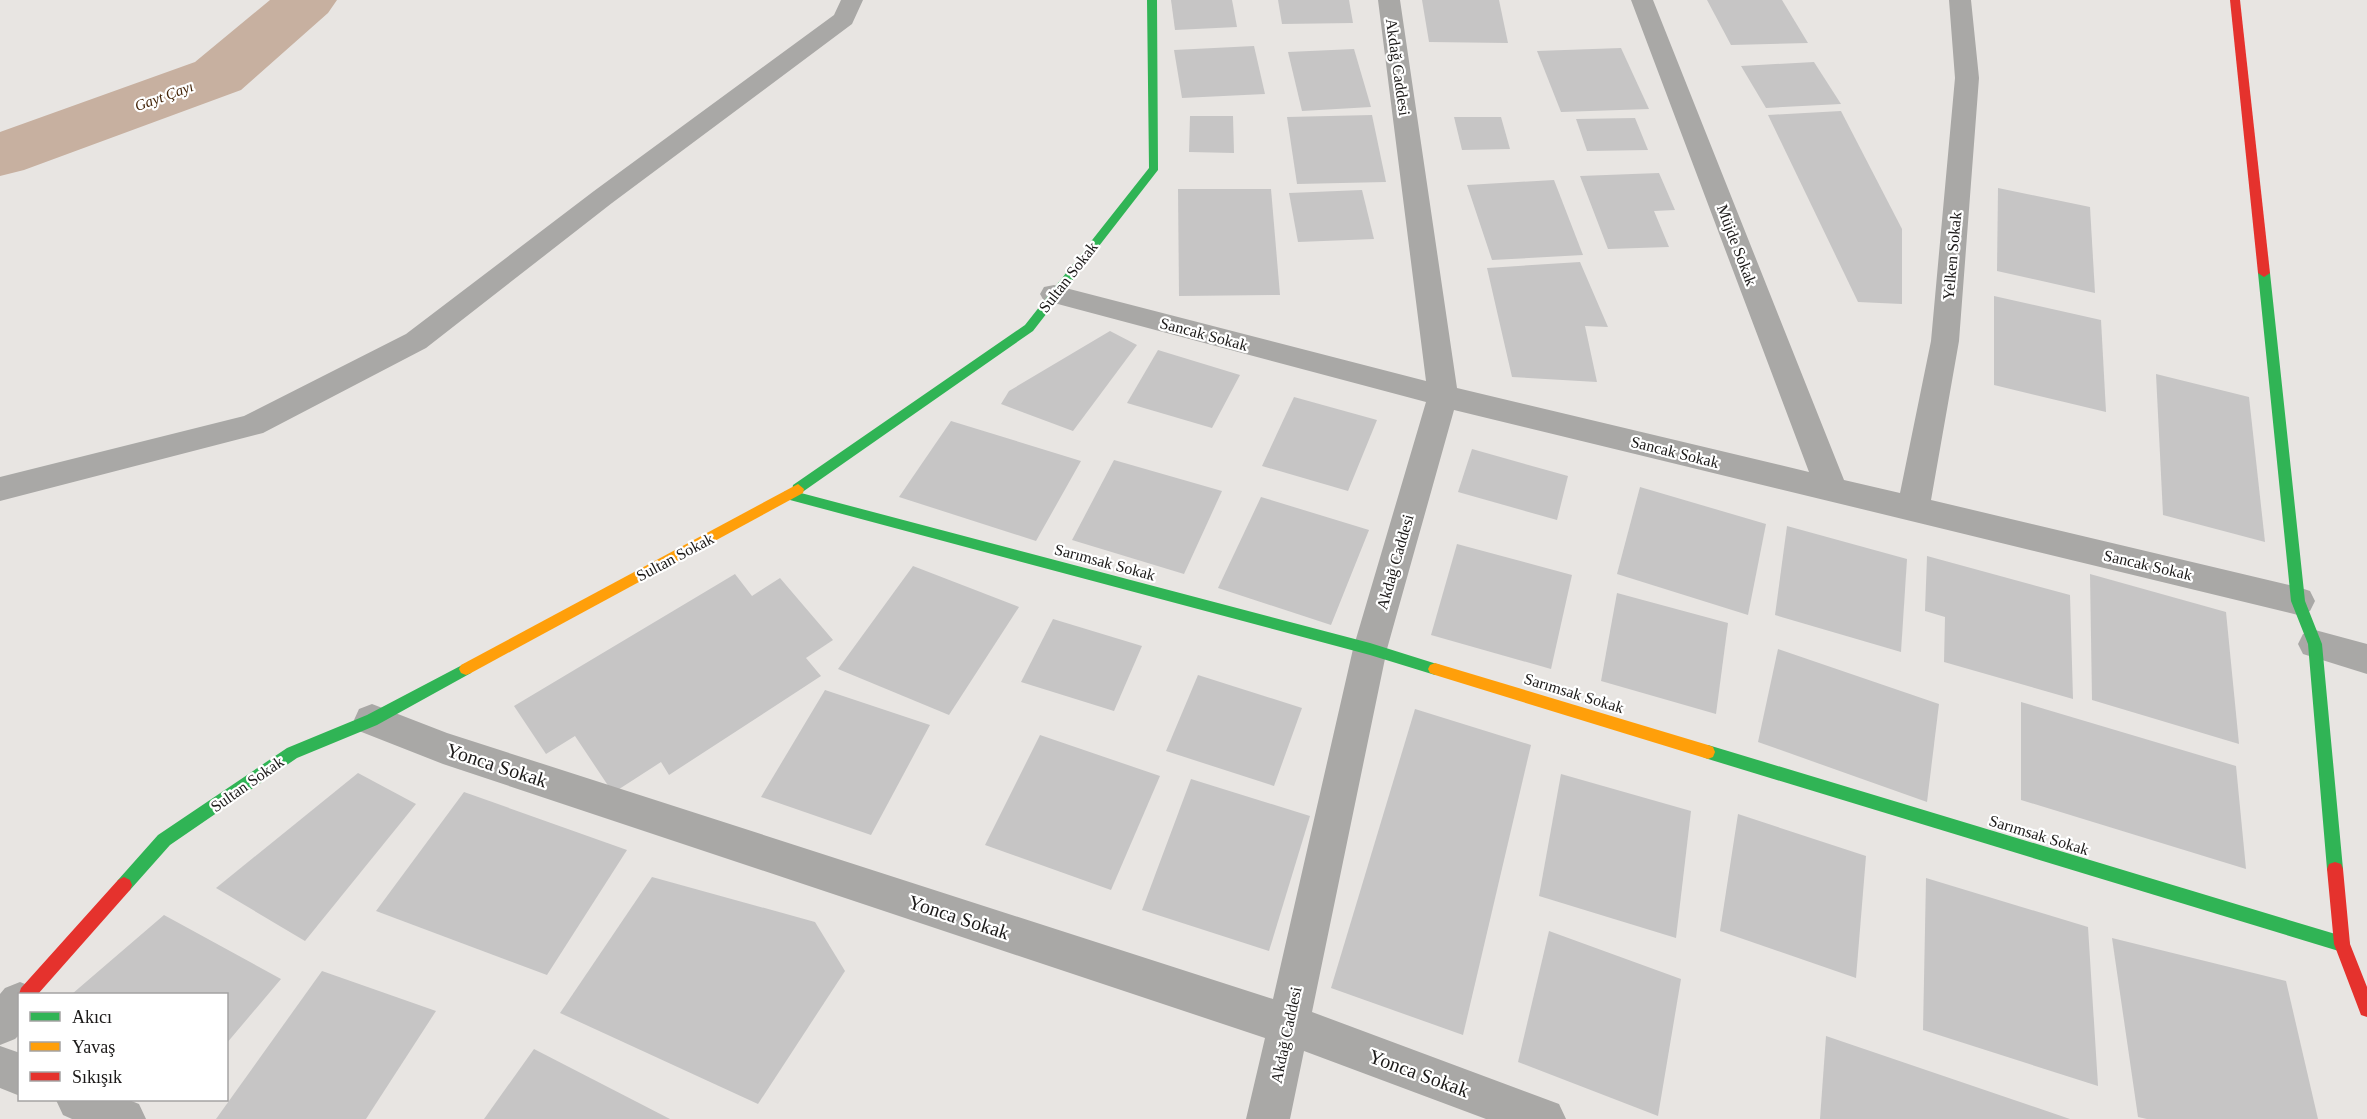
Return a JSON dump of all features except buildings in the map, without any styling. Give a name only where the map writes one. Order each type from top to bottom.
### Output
[{"type":"street","points":[[0,489],[252,425],[416,340],[603,197],[844,19],[852,0]]},
{"type":"street","name":"Sultan Sokak","points":[[28,993],[164,840],[292,753],[372,720],[790,495],[1029,328],[1154,168],[1152,0]]},
{"type":"street","name":"Akdağ Caddesi","points":[[1268,1119],[1370,649],[1443,396],[1389,0]]},
{"type":"street","name":"Müjde Sokak","points":[[1642,0],[1832,490]]},
{"type":"street","name":"Yelken Sokak","points":[[1913,509],[1945,341],[1967,78],[1960,0]]},
{"type":"street","points":[[2235,0],[2298,601],[2315,644],[2342,944],[2367,1009]]},
{"type":"street","name":"Sancak Sokak","points":[[1054,294],[1443,396],[2298,601]]},
{"type":"street","name":"Sarımsak Sokak","points":[[790,495],[1370,649],[2342,944]]},
{"type":"street","points":[[2315,644],[2367,659]]},
{"type":"street","name":"Yonca Sokak","points":[[372,720],[443,748],[1288,1025],[1544,1119]]},
{"type":"street","points":[[0,1024],[18,1004]]},
{"type":"street","points":[[0,1066],[18,1074]]},
{"type":"street","points":[[80,1101],[124,1119]]},
{"type":"waterway","name":"Gayt Çayı","points":[[0,155],[218,76],[307,0]]},
{"type":"traffic: fast","points":[[798,489],[1029,328],[1154,168],[1152,0]]},
{"type":"traffic: fast","points":[[2264,273],[2298,601],[2315,644],[2335,869]]},
{"type":"traffic: fast","points":[[790,495],[1370,649],[1435,669]]},
{"type":"traffic: fast","points":[[124,885],[164,840],[292,753],[372,720],[466,669]]},
{"type":"traffic: fast","points":[[1708,752],[2342,944]]},
{"type":"traffic: slow","points":[[466,669],[798,489]]},
{"type":"traffic: slow","points":[[1435,669],[1708,752]]},
{"type":"traffic: jam","points":[[2235,0],[2264,273]]},
{"type":"traffic: jam","points":[[2335,869],[2342,944],[2367,1009]]},
{"type":"traffic: jam","points":[[28,993],[124,885]]}]
